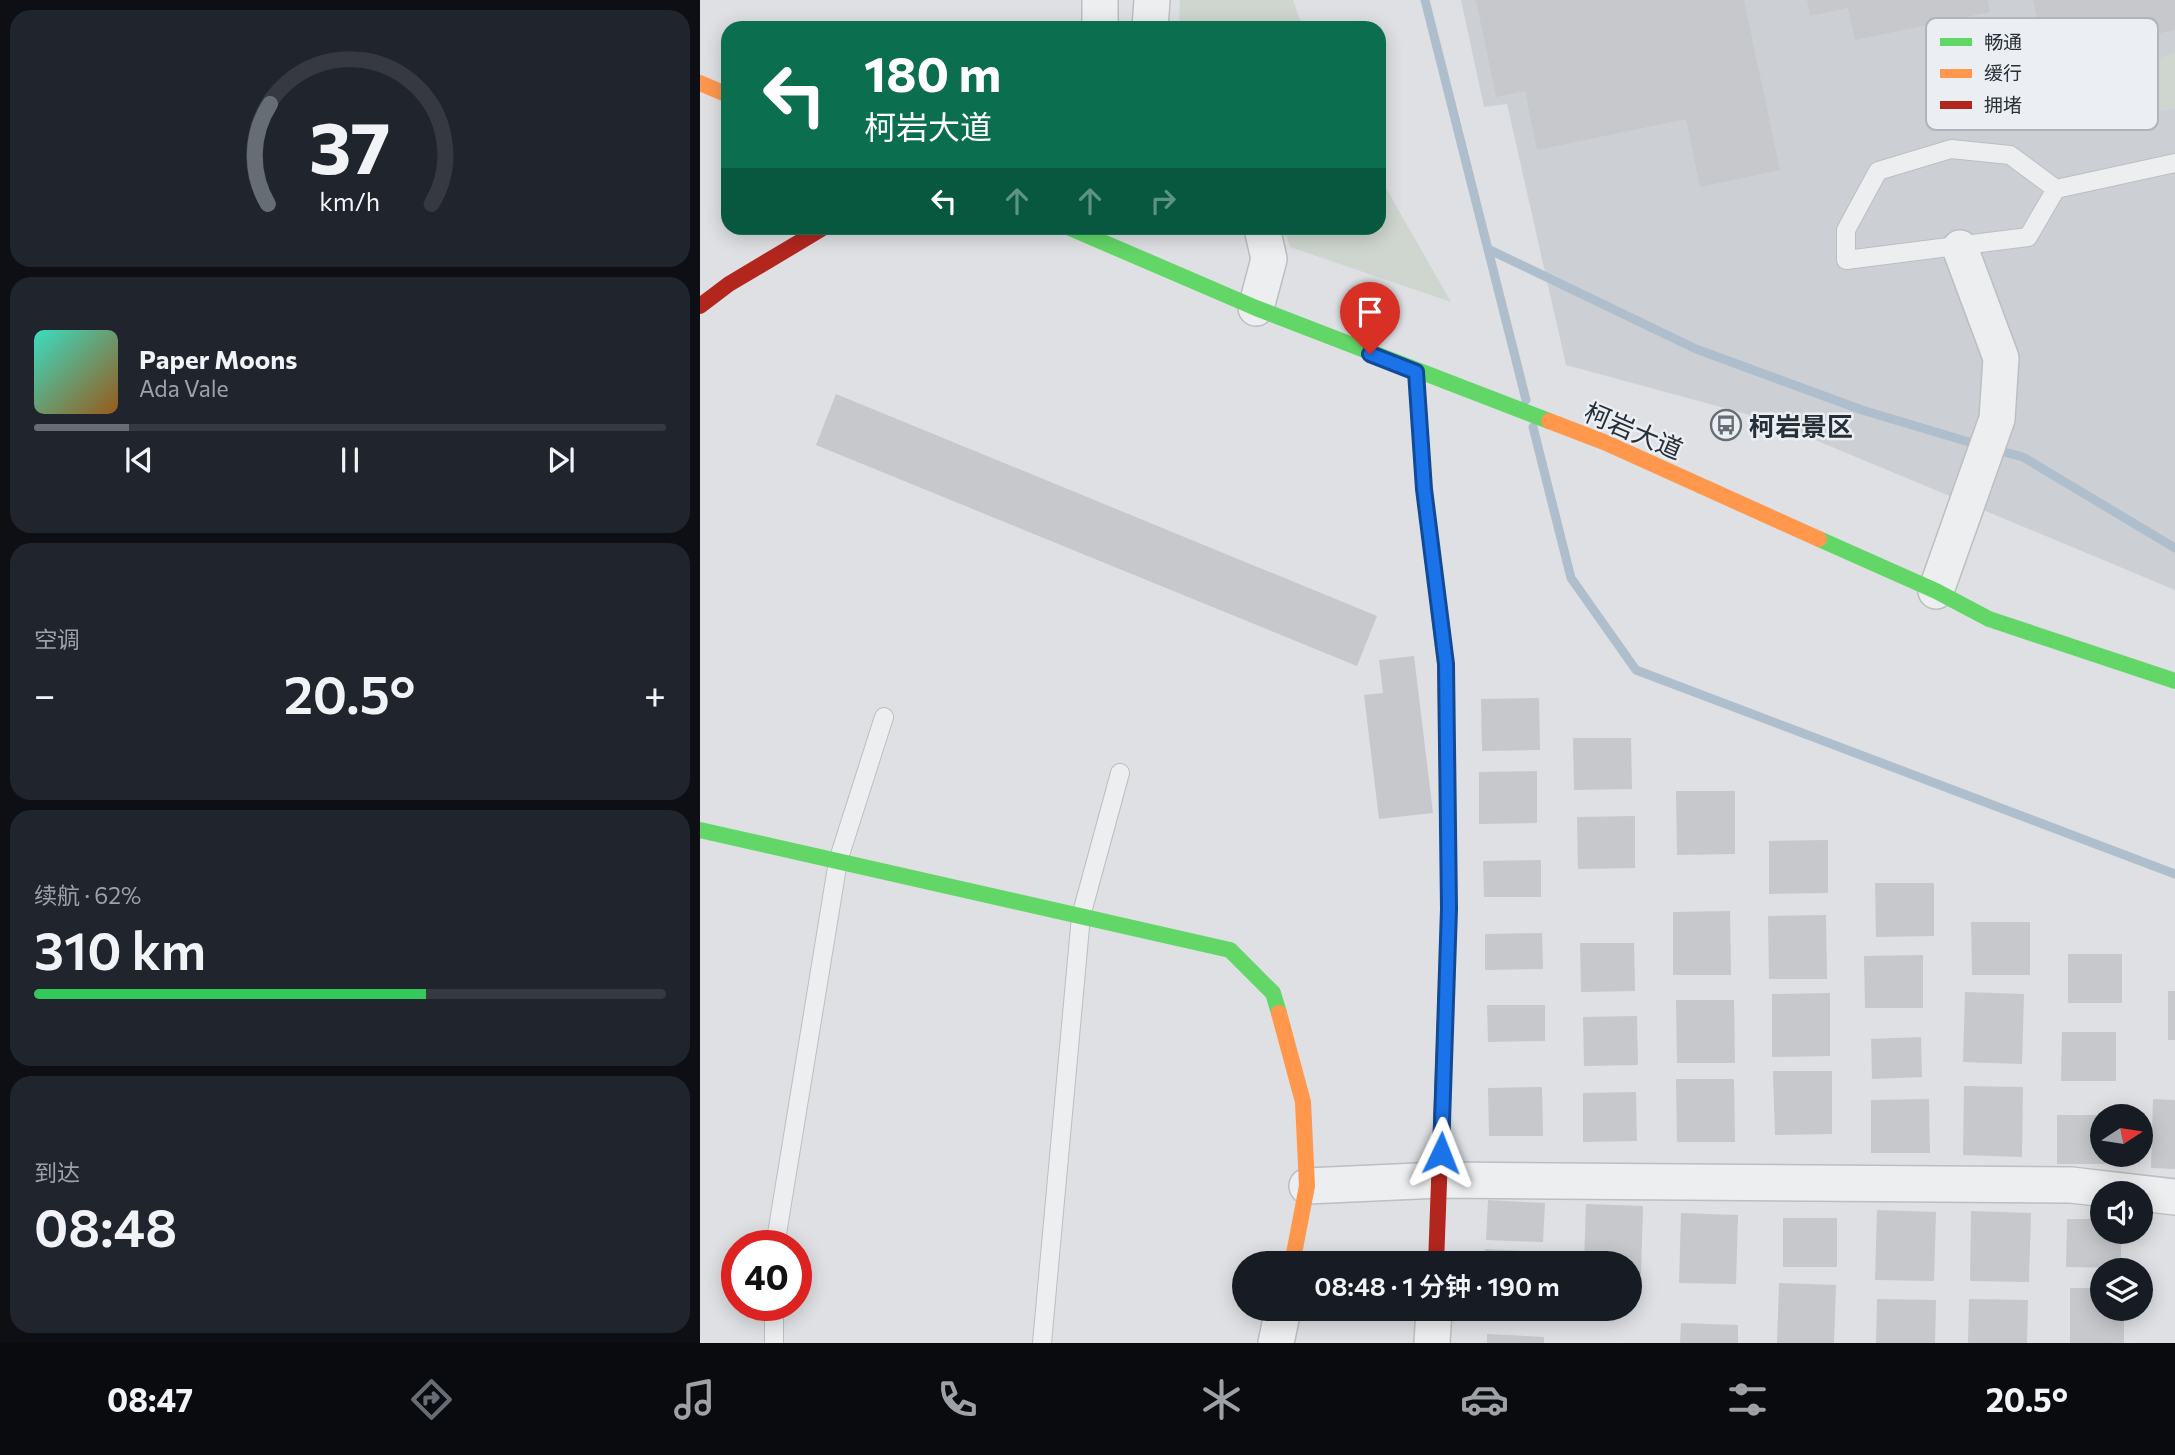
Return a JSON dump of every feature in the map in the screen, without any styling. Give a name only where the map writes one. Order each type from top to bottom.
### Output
[{"type":"street","points":[[1100,0],[1100,21]]},
{"type":"street","points":[[1150,21],[1152,0]]},
{"type":"street","points":[[700,83],[721,92]]},
{"type":"street","points":[[700,306],[729,284],[775,256],[791,235]]},
{"type":"street","points":[[729,284],[811,235]]},
{"type":"street","name":"柯岩大道","points":[[1086,235],[1256,308],[1416,372],[1604,442],[1936,591],[1989,618],[2175,681]]},
{"type":"street","points":[[1256,308],[1269,259],[1264,235]]},
{"type":"street","points":[[1936,591],[1997,419],[2001,358],[1960,248]]},
{"type":"street","points":[[1416,372],[1424,489],[1446,664],[1449,909],[1437,1251]]},
{"type":"street","points":[[700,830],[1230,950],[1273,993],[1303,1102],[1307,1186],[1294,1251]]},
{"type":"street","points":[[1307,1186],[1440,1180],[2071,1185],[2175,1197]]},
{"type":"street","points":[[1276,1343],[1281,1321]]},
{"type":"street","points":[[1432,1343],[1433,1321]]},
{"type":"lane","points":[[2056,189],[2010,155],[1951,149],[1878,171],[1846,230],[1846,260],[1960,248],[2028,237],[2056,189],[2175,163]]},
{"type":"lane","points":[[778,1230],[838,861],[884,717]]},
{"type":"lane","points":[[1042,1343],[1081,916],[1120,773]]},
{"type":"lane","points":[[774,1321],[774,1343]]},
{"type":"shaded area","points":[[1180,0],[1293,0],[1300,21],[1179,21]]},
{"type":"shaded area","points":[[1461,0],[2175,0],[2175,590],[1765,419],[1566,365],[1507,104],[1484,107]]},
{"type":"shaded area","points":[[2175,52],[2175,108],[2158,112],[2158,59]]},
{"type":"shaded area","points":[[1386,188],[1451,302],[1290,247],[1286,235],[1386,235]]},
{"type":"building","points":[[1476,0],[1744,0],[1780,170],[1700,187],[1686,119],[1537,150],[1525,91],[1496,97]]},
{"type":"building","points":[[1807,0],[1988,0],[1990,12],[1961,18],[1926,18],[1926,25],[1855,40],[1848,8],[1810,16]]},
{"type":"building","points":[[2033,0],[2175,0],[2175,30],[2158,34],[2158,18],[2037,18]]},
{"type":"building","points":[[836,394],[1377,616],[1357,666],[816,445]]},
{"type":"building","points":[[1414,656],[1433,813],[1379,819],[1364,695],[1383,693],[1379,660]]},
{"type":"building","points":[[1539,698],[1540,750],[1482,751],[1481,699]]},
{"type":"building","points":[[1573,738],[1631,738],[1632,789],[1574,790]]},
{"type":"building","points":[[1537,771],[1537,823],[1479,824],[1479,772]]},
{"type":"building","points":[[1676,791],[1735,791],[1735,854],[1677,855]]},
{"type":"building","points":[[1635,816],[1635,868],[1578,869],[1577,817]]},
{"type":"building","points":[[1828,840],[1828,893],[1769,894],[1769,841]]},
{"type":"building","points":[[1541,860],[1541,897],[1484,897],[1483,861]]},
{"type":"building","points":[[1875,883],[1934,883],[1934,936],[1876,937]]},
{"type":"building","points":[[1730,911],[1731,975],[1673,975],[1673,912]]},
{"type":"building","points":[[1826,915],[1827,979],[1769,979],[1768,916]]},
{"type":"building","points":[[1971,922],[2030,922],[2030,975],[1972,975]]},
{"type":"building","points":[[1542,933],[1543,969],[1485,970],[1485,934]]},
{"type":"building","points":[[1580,943],[1634,943],[1635,991],[1581,992]]},
{"type":"building","points":[[2068,954],[2122,954],[2122,1003],[2068,1003]]},
{"type":"building","points":[[1923,955],[1923,1008],[1865,1008],[1864,956]]},
{"type":"building","points":[[2168,991],[2175,991],[2175,1040],[2168,1040]]},
{"type":"building","points":[[1965,992],[2024,994],[2022,1064],[1963,1062]]},
{"type":"building","points":[[1830,993],[1830,1056],[1772,1057],[1772,994]]},
{"type":"building","points":[[1676,1000],[1734,1000],[1735,1063],[1677,1063]]},
{"type":"building","points":[[1487,1005],[1545,1005],[1545,1041],[1488,1042]]},
{"type":"building","points":[[1637,1016],[1638,1065],[1584,1066],[1583,1017]]},
{"type":"building","points":[[2062,1032],[2116,1032],[2116,1081],[2061,1081]]},
{"type":"building","points":[[1921,1037],[1922,1077],[1872,1079],[1871,1039]]},
{"type":"building","points":[[1773,1071],[1832,1071],[1832,1134],[1775,1135]]},
{"type":"building","points":[[1676,1079],[1734,1079],[1735,1142],[1677,1142]]},
{"type":"building","points":[[1964,1086],[2023,1087],[2022,1157],[1963,1155]]},
{"type":"building","points":[[1542,1087],[1543,1136],[1489,1136],[1488,1088]]},
{"type":"building","points":[[1636,1092],[1637,1141],[1583,1142],[1583,1093]]},
{"type":"building","points":[[1929,1099],[1930,1153],[1871,1153],[1871,1100]]},
{"type":"building","points":[[2153,1099],[2175,1100],[2175,1169],[2151,1168]]},
{"type":"building","points":[[2057,1115],[2090,1115],[2090,1164],[2057,1164]]},
{"type":"building","points":[[1488,1200],[1545,1203],[1543,1242],[1486,1240]]},
{"type":"building","points":[[1586,1204],[1643,1206],[1642,1251],[1584,1251]]},
{"type":"building","points":[[1877,1210],[1936,1212],[1934,1281],[1875,1280]]},
{"type":"building","points":[[1971,1211],[2031,1213],[2029,1282],[1970,1281]]},
{"type":"building","points":[[1681,1213],[1738,1215],[1736,1284],[1679,1283]]},
{"type":"building","points":[[1783,1218],[1837,1218],[1837,1267],[1783,1267]]},
{"type":"building","points":[[2067,1219],[2090,1219],[2090,1244],[2121,1244],[2121,1258],[2090,1258],[2090,1267],[2066,1267]]},
{"type":"building","points":[[1485,1249],[1524,1251],[1485,1251]]},
{"type":"building","points":[[1779,1283],[1836,1285],[1834,1343],[1777,1343]]},
{"type":"building","points":[[2070,1288],[2090,1288],[2090,1321],[2124,1321],[2124,1343],[2070,1343]]},
{"type":"building","points":[[1877,1299],[1936,1300],[1935,1343],[1876,1343]]},
{"type":"building","points":[[1969,1299],[2028,1300],[2027,1343],[1968,1343]]},
{"type":"building","points":[[1681,1323],[1738,1325],[1738,1343],[1680,1343]]},
{"type":"building","points":[[1487,1334],[1544,1337],[1544,1343],[1487,1343]]},
{"type":"waterway","points":[[1425,0],[1526,400]]},
{"type":"waterway","points":[[1488,249],[1696,349],[1862,410],[1979,445]]},
{"type":"waterway","points":[[1533,427],[1571,578],[1636,670],[2175,874]]},
{"type":"waterway","points":[[1993,449],[2023,457],[2175,548]]},
{"type":"traffic: fast","points":[[1086,235],[1256,308],[1549,421]]},
{"type":"traffic: fast","points":[[1819,539],[1936,591],[1989,619],[2175,681]]},
{"type":"traffic: fast","points":[[700,830],[1230,950],[1273,993],[1279,1013]]},
{"type":"traffic: slow","points":[[700,83],[721,92]]},
{"type":"traffic: slow","points":[[1416,372],[1424,489],[1445,664],[1448,830]]},
{"type":"traffic: slow","points":[[1549,421],[1604,442],[1819,539]]},
{"type":"traffic: slow","points":[[1279,1013],[1303,1102],[1307,1186],[1294,1251]]},
{"type":"traffic: jam","points":[[700,306],[729,284],[811,235]]},
{"type":"traffic: jam","points":[[1436,1251],[1449,909],[1448,830]]},
{"type":"place","name":"柯岩景区","points":[[1726,425]]},
{"type":"route","points":[[1370,354],[1416,372],[1424,489],[1446,664],[1449,909],[1441,1153]]}]
